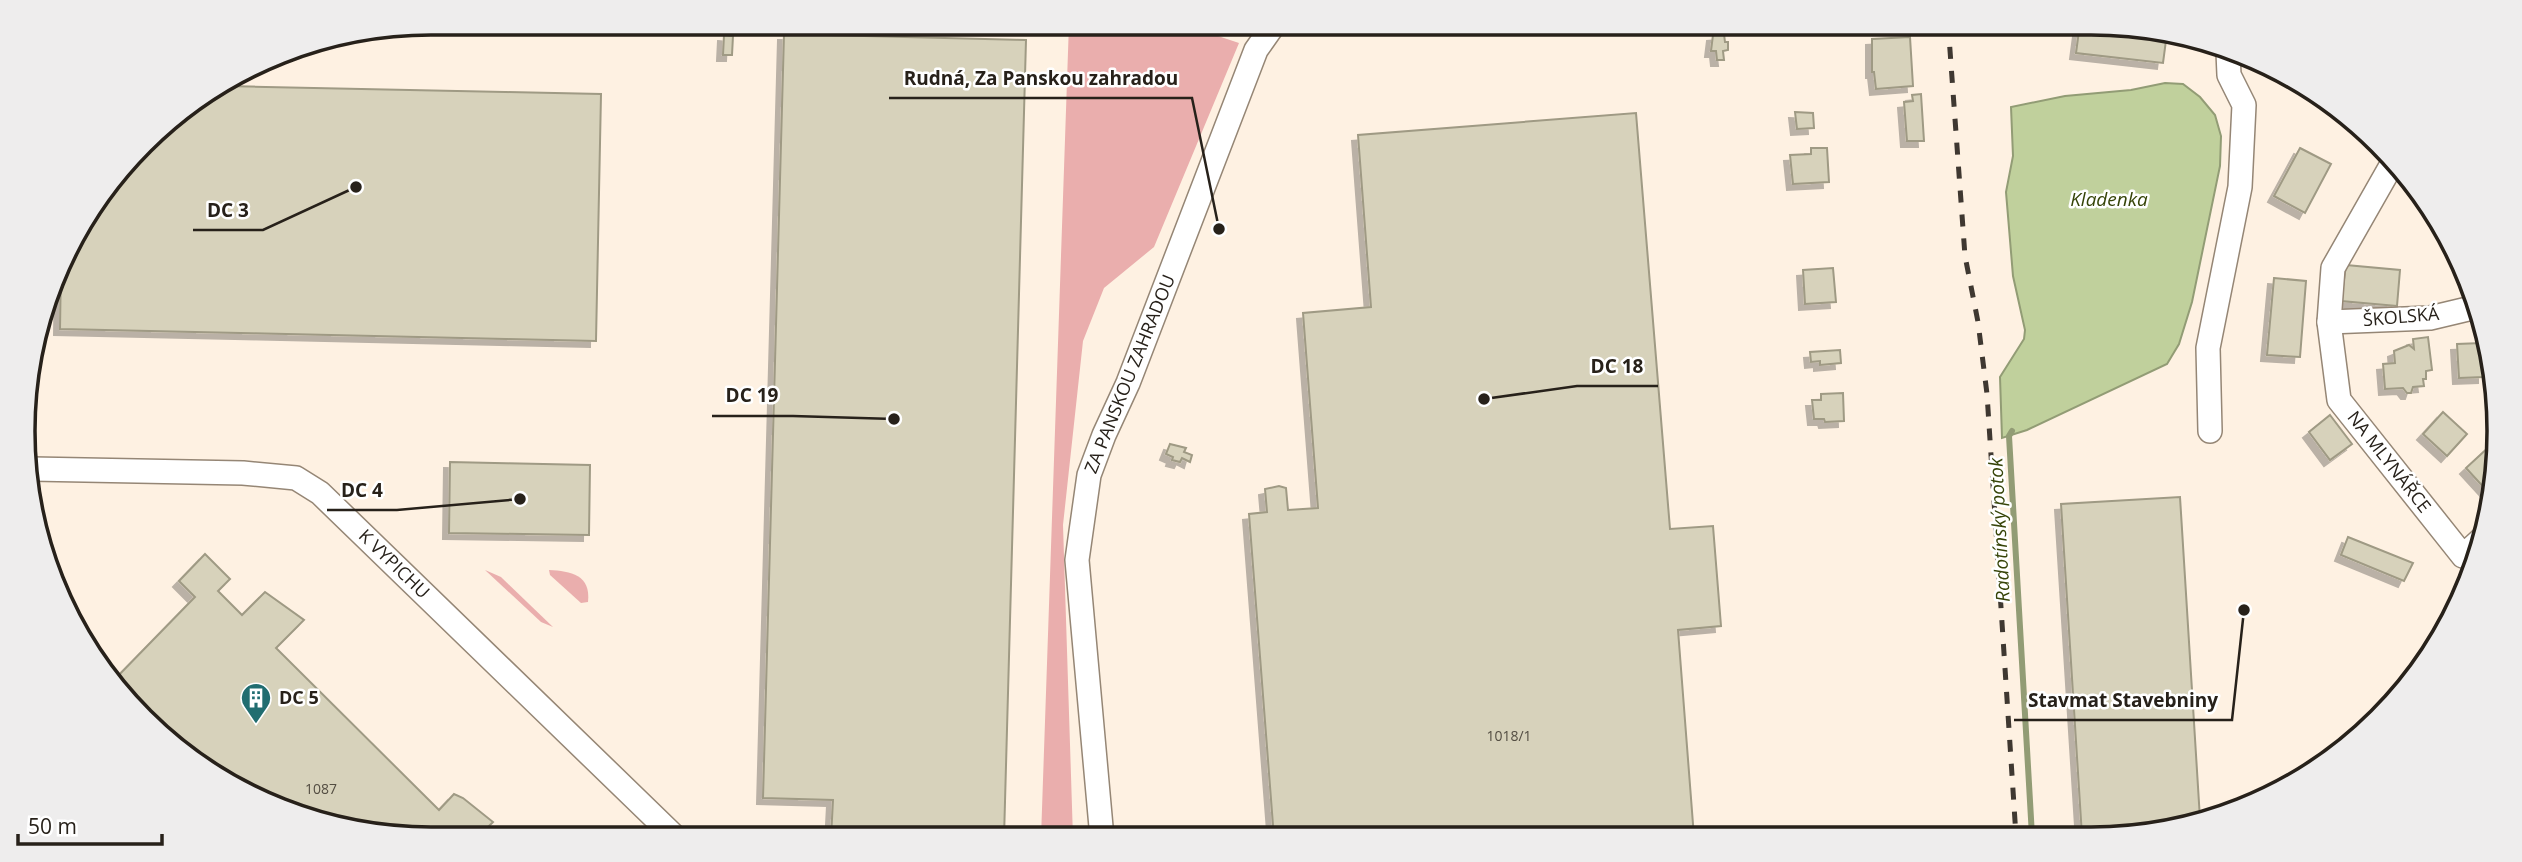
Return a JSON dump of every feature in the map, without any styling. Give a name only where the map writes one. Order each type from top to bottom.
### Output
[{"type":"street","name":"ZA PANSKOU ZAHRADOU","points":[[1255,35],[1256,50]]},
{"type":"street","name":"ZA PANSKOU ZAHRADOU","points":[[1101,827],[1077,560],[1089,475],[1128,383],[1256,50],[1267,35]]},
{"type":"street","points":[[2210,431],[2208,348],[2240,187],[2244,105],[2230,75],[2229,60]]},
{"type":"street","name":"NA MLYNÁŘCE","points":[[2389,170],[2333,268],[2329,322],[2339,400],[2463,556],[2468,551]]},
{"type":"street","name":"ŠKOLSKÁ","points":[[2329,322],[2430,318],[2468,309]]},
{"type":"street","name":"K VYPICHU","points":[[37,469],[243,473],[296,478],[320,493],[665,827]]},
{"type":"shaded area","points":[[1069,35],[1215,35],[1239,43],[1154,247],[1104,288],[1083,341],[1063,525],[1073,827],[1041,827]]},
{"type":"shaded area","points":[[485,570],[501,577],[553,627],[541,622]]},
{"type":"shaded area","points":[[549,570],[572,573],[583,580],[588,602],[581,603],[550,575]]},
{"type":"water","name":"Kladenka","points":[[2165,83],[2183,84],[2200,97],[2215,115],[2221,136],[2220,166],[2192,302],[2179,344],[2167,364],[2027,430],[2002,438],[2000,377],[2024,339],[2025,330],[2013,276],[2006,192],[2013,156],[2011,107],[2065,96],[2131,90]]},
{"type":"building","points":[[724,35],[733,36],[732,55],[723,55]]},
{"type":"building","points":[[784,35],[1026,40],[1004,827],[832,827],[833,800],[763,798]]},
{"type":"building","points":[[1713,35],[1724,35],[1728,50],[1723,51],[1724,60],[1717,60],[1716,51],[1711,51]]},
{"type":"building","points":[[2078,35],[2143,38],[2166,43],[2163,63],[2076,53]]},
{"type":"building","points":[[1910,37],[1913,86],[1876,89],[1872,72],[1872,39]]},
{"type":"building","points":[[236,86],[601,94],[596,341],[60,329],[61,291],[65,279],[88,233],[117,190],[170,133]]},
{"type":"building","points":[[1921,94],[1924,141],[1907,141],[1904,102],[1913,101],[1912,95]]},
{"type":"building","points":[[1795,112],[1813,113],[1814,128],[1797,129]]},
{"type":"building","points":[[1636,113],[1670,529],[1713,526],[1721,626],[1678,630],[1693,827],[1273,827],[1249,514],[1267,512],[1265,489],[1279,486],[1286,488],[1288,510],[1318,508],[1303,313],[1371,307],[1358,135]]},
{"type":"building","points":[[1811,148],[1827,148],[1829,182],[1793,184],[1790,155],[1811,154]]},
{"type":"building","points":[[2300,148],[2331,164],[2305,213],[2274,196]]},
{"type":"building","points":[[2346,265],[2400,270],[2397,306],[2341,301]]},
{"type":"building","points":[[1833,268],[1836,302],[1805,304],[1803,270]]},
{"type":"building","points":[[2274,278],[2306,281],[2300,357],[2267,355]]},
{"type":"building","points":[[2428,337],[2432,370],[2426,371],[2424,386],[2413,387],[2411,393],[2407,393],[2403,388],[2385,389],[2383,364],[2395,363],[2394,351],[2409,345],[2414,349],[2413,339]]},
{"type":"building","points":[[2477,343],[2484,377],[2459,378],[2457,344]]},
{"type":"building","points":[[1840,350],[1841,363],[1820,365],[1820,361],[1811,362],[1810,352]]},
{"type":"building","points":[[1843,393],[1844,421],[1825,422],[1824,419],[1814,419],[1812,400],[1821,400],[1821,394]]},
{"type":"building","points":[[2443,412],[2467,434],[2447,456],[2423,434]]},
{"type":"building","points":[[2330,415],[2352,444],[2330,460],[2309,432]]},
{"type":"building","points":[[1170,444],[1186,448],[1184,452],[1192,455],[1190,462],[1182,458],[1180,462],[1172,460],[1173,457],[1166,454]]},
{"type":"building","points":[[2486,449],[2483,487],[2466,468]]},
{"type":"building","points":[[450,462],[590,465],[589,535],[449,533]]},
{"type":"building","points":[[2180,497],[2200,812],[2143,824],[2081,827],[2061,504]]},
{"type":"building","points":[[2348,537],[2413,563],[2404,581],[2341,555]]},
{"type":"building","name":"DC 5","points":[[205,554],[230,579],[218,591],[242,615],[265,592],[304,620],[276,648],[439,810],[454,794],[493,822],[488,827],[405,826],[329,814],[256,786],[190,745],[151,711],[119,675],[195,597],[179,581]]},
{"type":"waterway","name":"Radotínský potok","points":[[2012,431],[2009,436],[2031,827]]},
{"type":"railway","points":[[1949,35],[1965,256],[1978,322],[1987,394],[2015,827]]},
{"type":"place","name":"DC 3","points":[[356,187]]},
{"type":"place","name":"Rudná, Za Panskou zahradou","points":[[1219,229]]},
{"type":"place","name":"DC 18","points":[[1484,399]]},
{"type":"place","name":"DC 19","points":[[894,419]]},
{"type":"place","name":"DC 4","points":[[520,499]]},
{"type":"place","name":"Stavmat Stavebniny","points":[[2244,610]]},
{"type":"place","name":"DC 5","points":[[256,725]]}]
